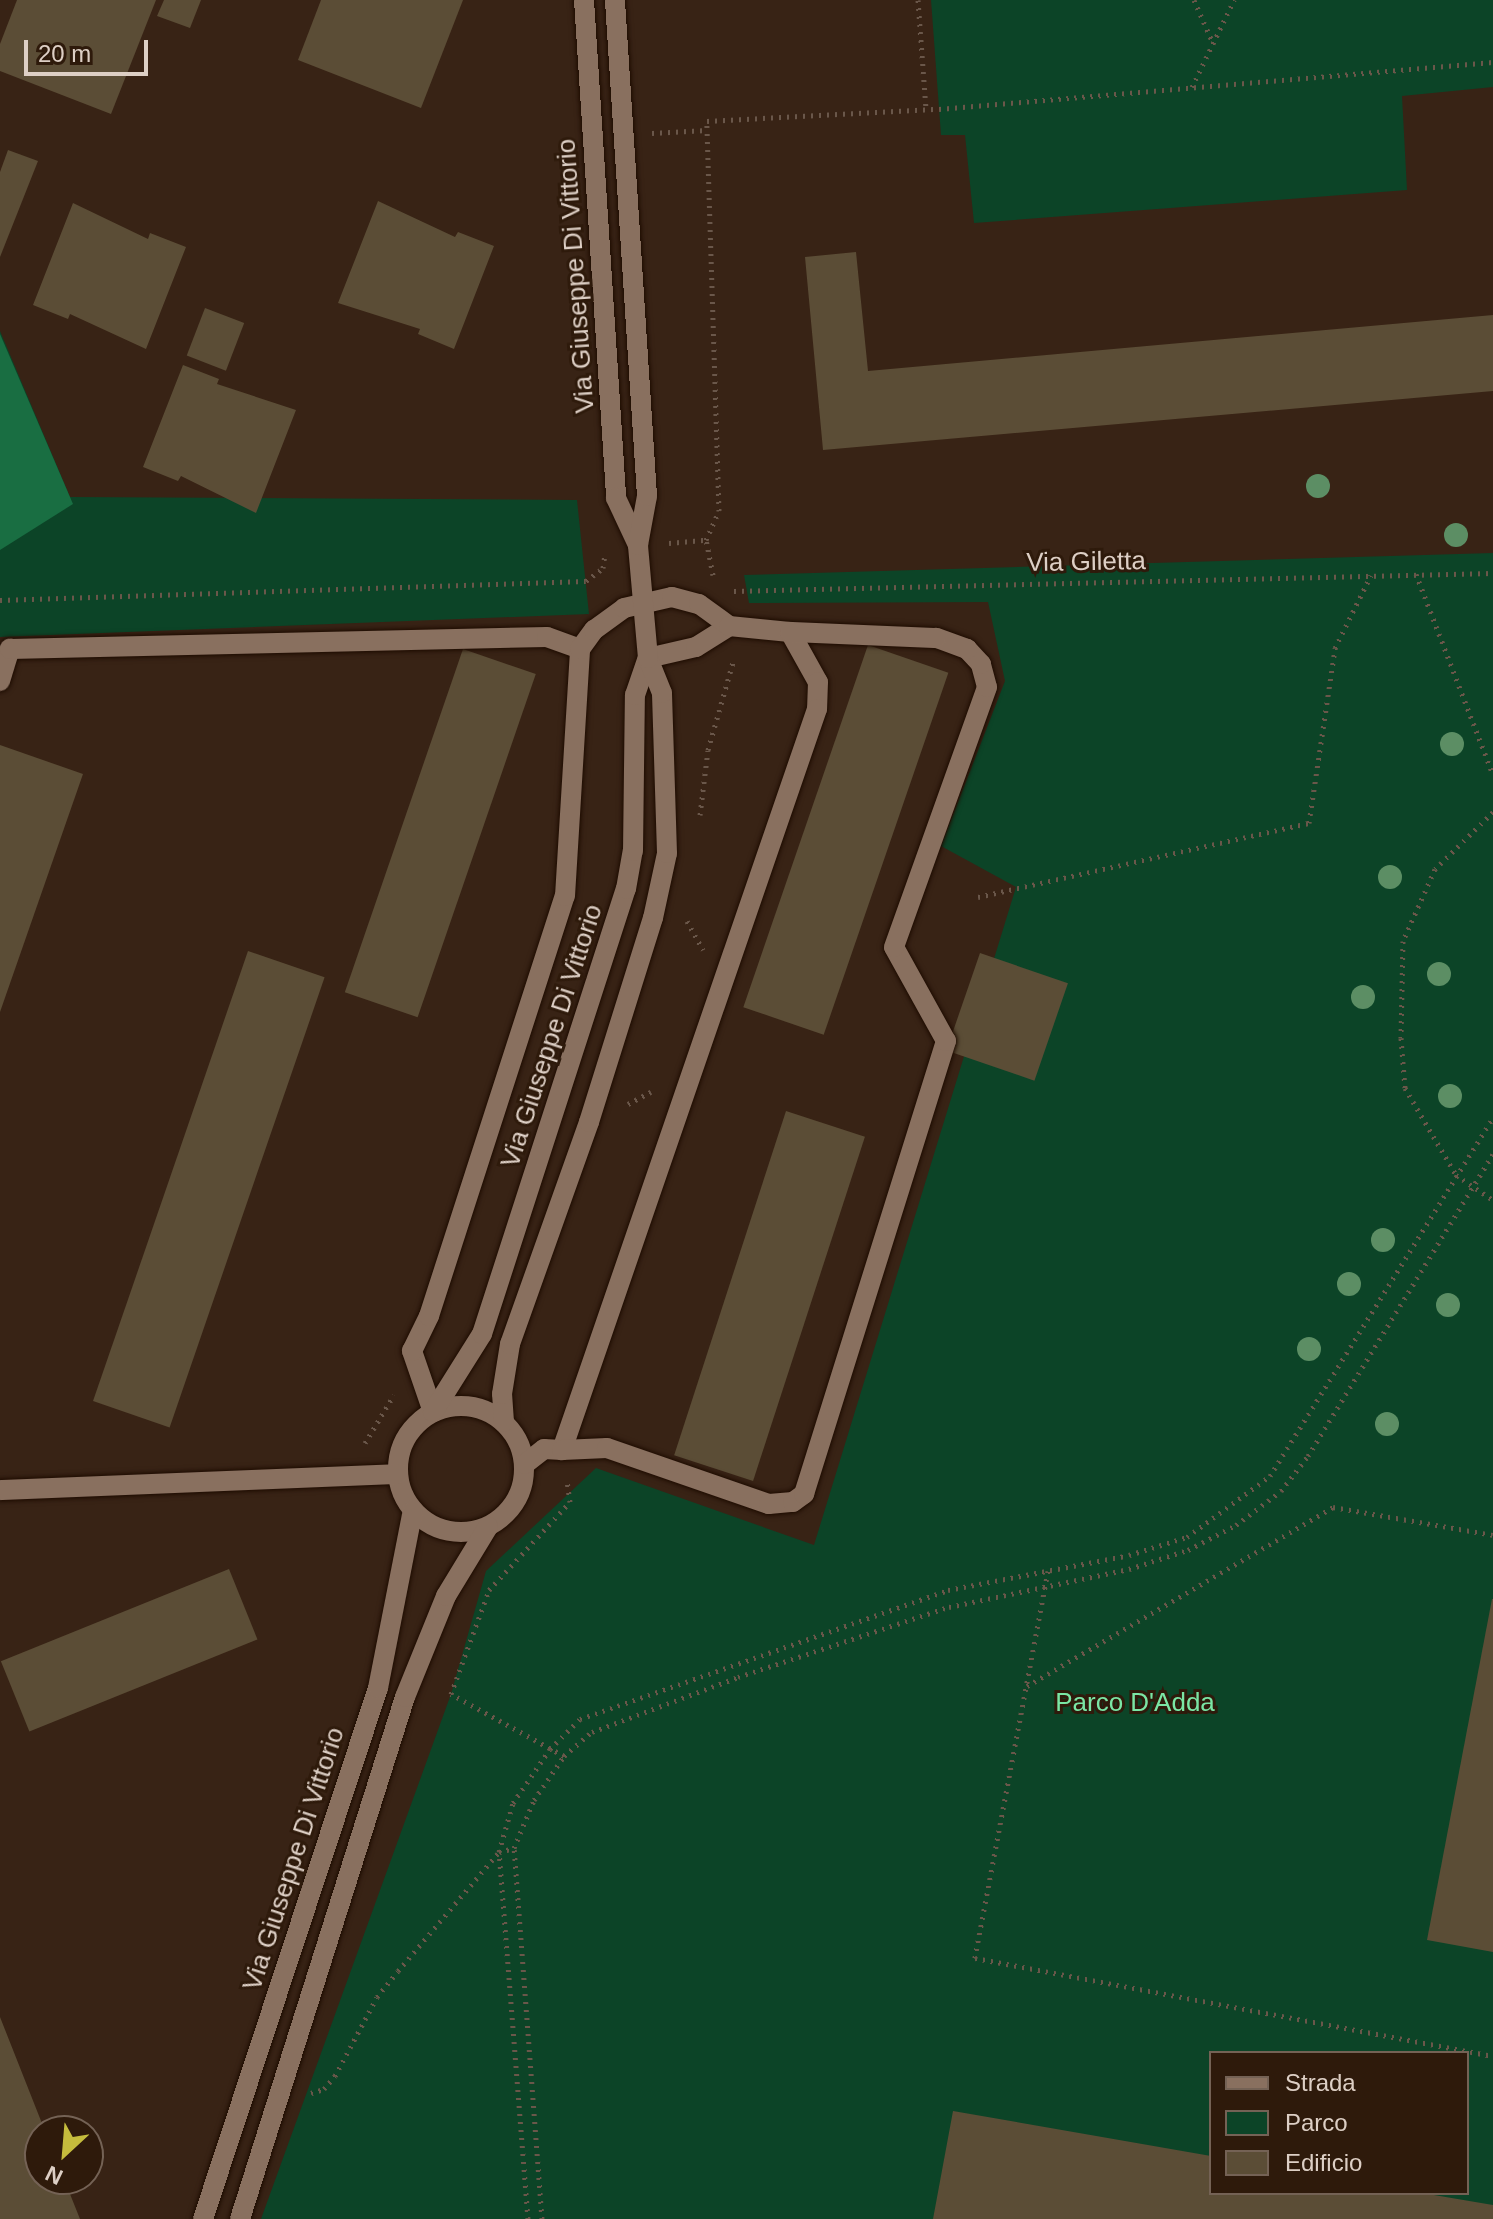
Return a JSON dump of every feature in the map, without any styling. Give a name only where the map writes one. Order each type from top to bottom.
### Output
[{"type":"street","name":"Via Giuseppe Di Vittorio","points":[[584,0],[616,498],[638,545]]},
{"type":"street","name":"Via Giuseppe Di Vittorio","points":[[504,1422],[502,1394],[510,1344],[589,1122],[664,873],[668,831],[662,693],[648,658],[638,545],[647,496],[615,0]]},
{"type":"street","points":[[240,2219],[405,1697],[446,1596],[488,1527],[516,1502],[525,1464],[544,1449],[607,1448],[769,1504],[793,1502],[804,1494],[946,1041],[894,947],[987,687],[981,664],[967,649],[936,638],[790,632],[729,626],[713,611],[681,598],[644,603],[609,616],[580,649],[565,896],[429,1316],[414,1343],[418,1369],[433,1412]]},
{"type":"street","points":[[648,658],[696,647],[729,626]]},
{"type":"street","points":[[562,1450],[817,709],[818,682],[790,632]]},
{"type":"street","points":[[0,681],[10,649],[547,637],[580,649]]},
{"type":"street","name":"Via Giuseppe Di Vittorio","points":[[433,1412],[482,1334],[626,889],[633,851],[635,695],[648,658]]},
{"type":"street","points":[[488,1527],[466,1532],[440,1528],[413,1510],[398,1474],[406,1437],[433,1412],[465,1406],[504,1422],[525,1464]]},
{"type":"street","points":[[0,1490],[398,1474]]},
{"type":"street","name":"Via Giuseppe Di Vittorio","points":[[203,2219],[378,1688],[413,1510]]},
{"type":"path","points":[[918,0],[926,109]]},
{"type":"path","points":[[1194,0],[1213,43]]},
{"type":"path","points":[[1192,88],[1234,0]]},
{"type":"path","points":[[699,822],[708,750],[733,662],[723,591],[710,570],[706,540],[719,511],[707,121],[926,109],[1493,62]]},
{"type":"path","points":[[635,134],[707,130]]},
{"type":"path","points":[[0,600],[586,581],[603,568],[605,547]]},
{"type":"path","name":"Via Giletta","points":[[723,591],[1493,573]]},
{"type":"path","points":[[1416,574],[1493,775]]},
{"type":"path","points":[[978,897],[1309,823],[1335,648],[1371,575]]},
{"type":"path","points":[[1493,812],[1435,869],[1403,941],[1405,1088],[1456,1175],[1493,1200]]},
{"type":"path","points":[[689,910],[687,924],[708,959]]},
{"type":"path","points":[[619,1108],[661,1088]]},
{"type":"path","points":[[528,2219],[499,1852],[513,1803],[550,1749],[580,1719],[668,1684],[948,1590],[1048,1571],[1187,1537],[1270,1476],[1302,1431],[1493,1118]]},
{"type":"path","points":[[542,2219],[514,1848],[534,1800],[564,1756],[592,1732],[738,1677],[949,1607],[1129,1569],[1188,1550],[1236,1525],[1281,1491],[1308,1456],[1493,1154]]},
{"type":"path","points":[[353,1444],[368,1443],[389,1399],[418,1369]]},
{"type":"path","points":[[562,1450],[570,1502],[489,1590],[451,1694],[564,1756]]},
{"type":"path","points":[[1026,1686],[1333,1507],[1493,1535]]},
{"type":"path","points":[[1048,1571],[975,1958],[1467,2051]]},
{"type":"path","points":[[282,2089],[305,2094],[324,2089],[377,1997],[499,1852],[514,1848]]},
{"type":"path","points":[[1469,2051],[1493,2056]]},
{"type":"green space","points":[[931,0],[1493,0],[1493,87],[1402,96],[1407,190],[974,223],[965,135],[941,135]]},
{"type":"green space","points":[[0,331],[70,497],[577,500],[589,614],[0,637]]},
{"type":"green space","points":[[0,334],[73,504],[0,550]]},
{"type":"green space","name":"Parco D'Adda","points":[[1493,553],[1493,2219],[261,2219],[451,1694],[486,1571],[596,1468],[814,1545],[1016,887],[941,846],[1005,681],[988,602],[749,603],[744,575]]},
{"type":"building","points":[[17,0],[156,0],[111,114],[0,71],[0,44]]},
{"type":"building","points":[[164,0],[201,0],[190,28],[157,16]]},
{"type":"building","points":[[321,0],[463,0],[421,108],[298,60]]},
{"type":"building","points":[[8,150],[38,161],[0,257],[0,172]]},
{"type":"building","points":[[378,201],[455,237],[458,232],[494,246],[454,349],[418,334],[420,329],[338,303]]},
{"type":"building","points":[[73,203],[148,239],[150,233],[186,247],[146,349],[70,314],[68,319],[33,305]]},
{"type":"building","points":[[856,252],[868,371],[1493,315],[1493,391],[823,450],[805,257]]},
{"type":"building","points":[[205,308],[244,323],[226,371],[187,356]]},
{"type":"building","points":[[183,365],[219,379],[217,384],[296,410],[256,513],[181,476],[178,481],[143,467]]},
{"type":"building","points":[[868,645],[948,673],[824,1035],[743,1007]]},
{"type":"building","points":[[463,649],[536,674],[418,1017],[345,992]]},
{"type":"building","points":[[0,745],[83,774],[0,1012]]},
{"type":"building","points":[[248,951],[325,977],[170,1427],[93,1401]]},
{"type":"building","points":[[980,953],[1068,983],[1034,1081],[946,1050]]},
{"type":"building","points":[[786,1111],[865,1137],[753,1481],[674,1455]]},
{"type":"building","points":[[229,1569],[257,1639],[29,1732],[1,1661]]},
{"type":"building","points":[[1493,1599],[1493,1952],[1427,1940]]},
{"type":"building","points":[[0,2017],[39,2115],[24,2115],[24,2195],[70,2195],[80,2219],[0,2219]]},
{"type":"building","points":[[953,2111],[1209,2156],[1209,2195],[1434,2195],[1493,2205],[1493,2219],[933,2219]]}]
